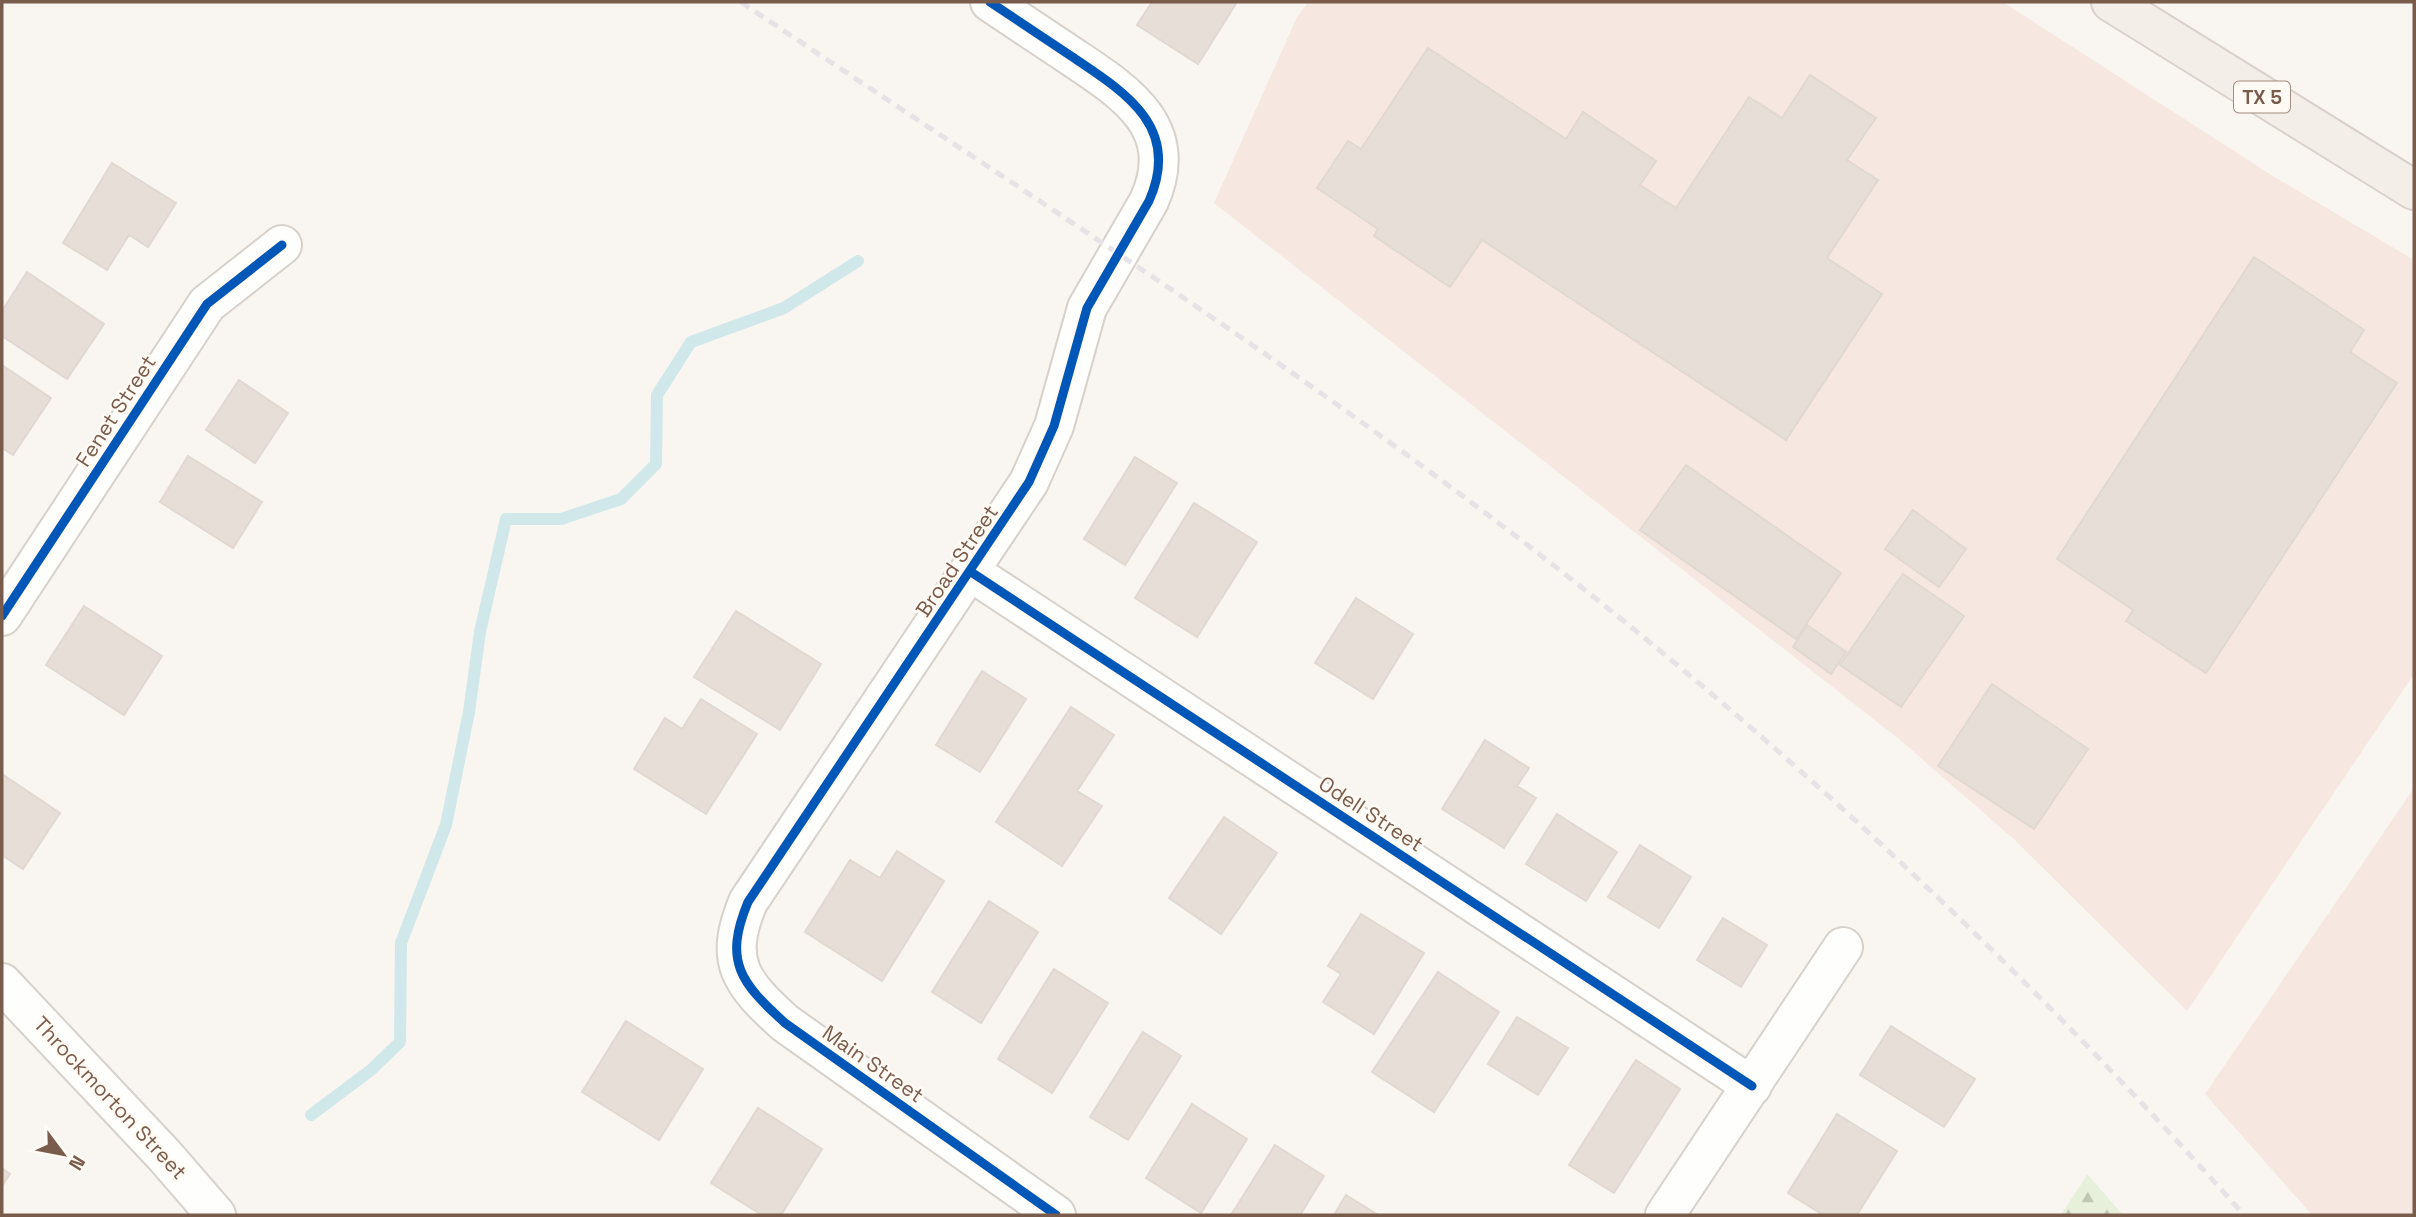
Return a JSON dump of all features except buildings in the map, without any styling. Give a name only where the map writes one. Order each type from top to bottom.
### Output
[{"type":"main road","name":"TX 5","points":[[2110,2],[2414,190]]},
{"type":"street","name":"Broad Street","points":[[748,902],[971,572],[1038,466],[1054,426],[1087,308],[1153,192],[1159,167],[1156,140],[1143,113],[1030,13],[990,2]]},
{"type":"street","name":"Fenet Street","points":[[2,616],[207,304],[282,245]]},
{"type":"street","name":"Odell Street","points":[[971,572],[1752,1086]]},
{"type":"street","name":"Main Street","points":[[748,902],[736,930],[738,967],[755,996],[785,1023],[1046,1212]]},
{"type":"street","points":[[1665,1215],[1843,947]]},
{"type":"street","name":"Throckmorton Street","points":[[2,983],[164,1155],[216,1215]]},
{"type":"shaded area","points":[[1308,2],[2003,2],[2268,173],[2414,260],[2414,674],[2187,1011],[2017,842],[1899,739],[1214,203],[1297,17]]},
{"type":"shaded area","points":[[2414,788],[2414,1215],[2312,1215],[2205,1094]]},
{"type":"green space","points":[[2088,1175],[2123,1215],[2061,1215]]},
{"type":"waterway","points":[[311,1115],[371,1070],[400,1042],[401,943],[446,825],[469,712],[480,632],[506,519],[561,519],[621,499],[656,464],[657,395],[691,342],[784,308],[858,261]]},
{"type":"railway","points":[[741,2],[1293,373],[1472,503],[1576,583],[1778,751],[1876,840],[2065,1023],[2244,1215]]},
{"type":"cycle path","points":[[990,2],[1111,83],[1128,98],[1143,114],[1153,132],[1158,152],[1157,175],[1149,201],[1087,308],[1054,426],[1029,482],[748,902],[737,941],[737,956],[747,983],[785,1023],[1056,1215]]},
{"type":"cycle path","points":[[2,616],[207,304],[282,245]]},
{"type":"cycle path","points":[[971,572],[1752,1086]]}]
